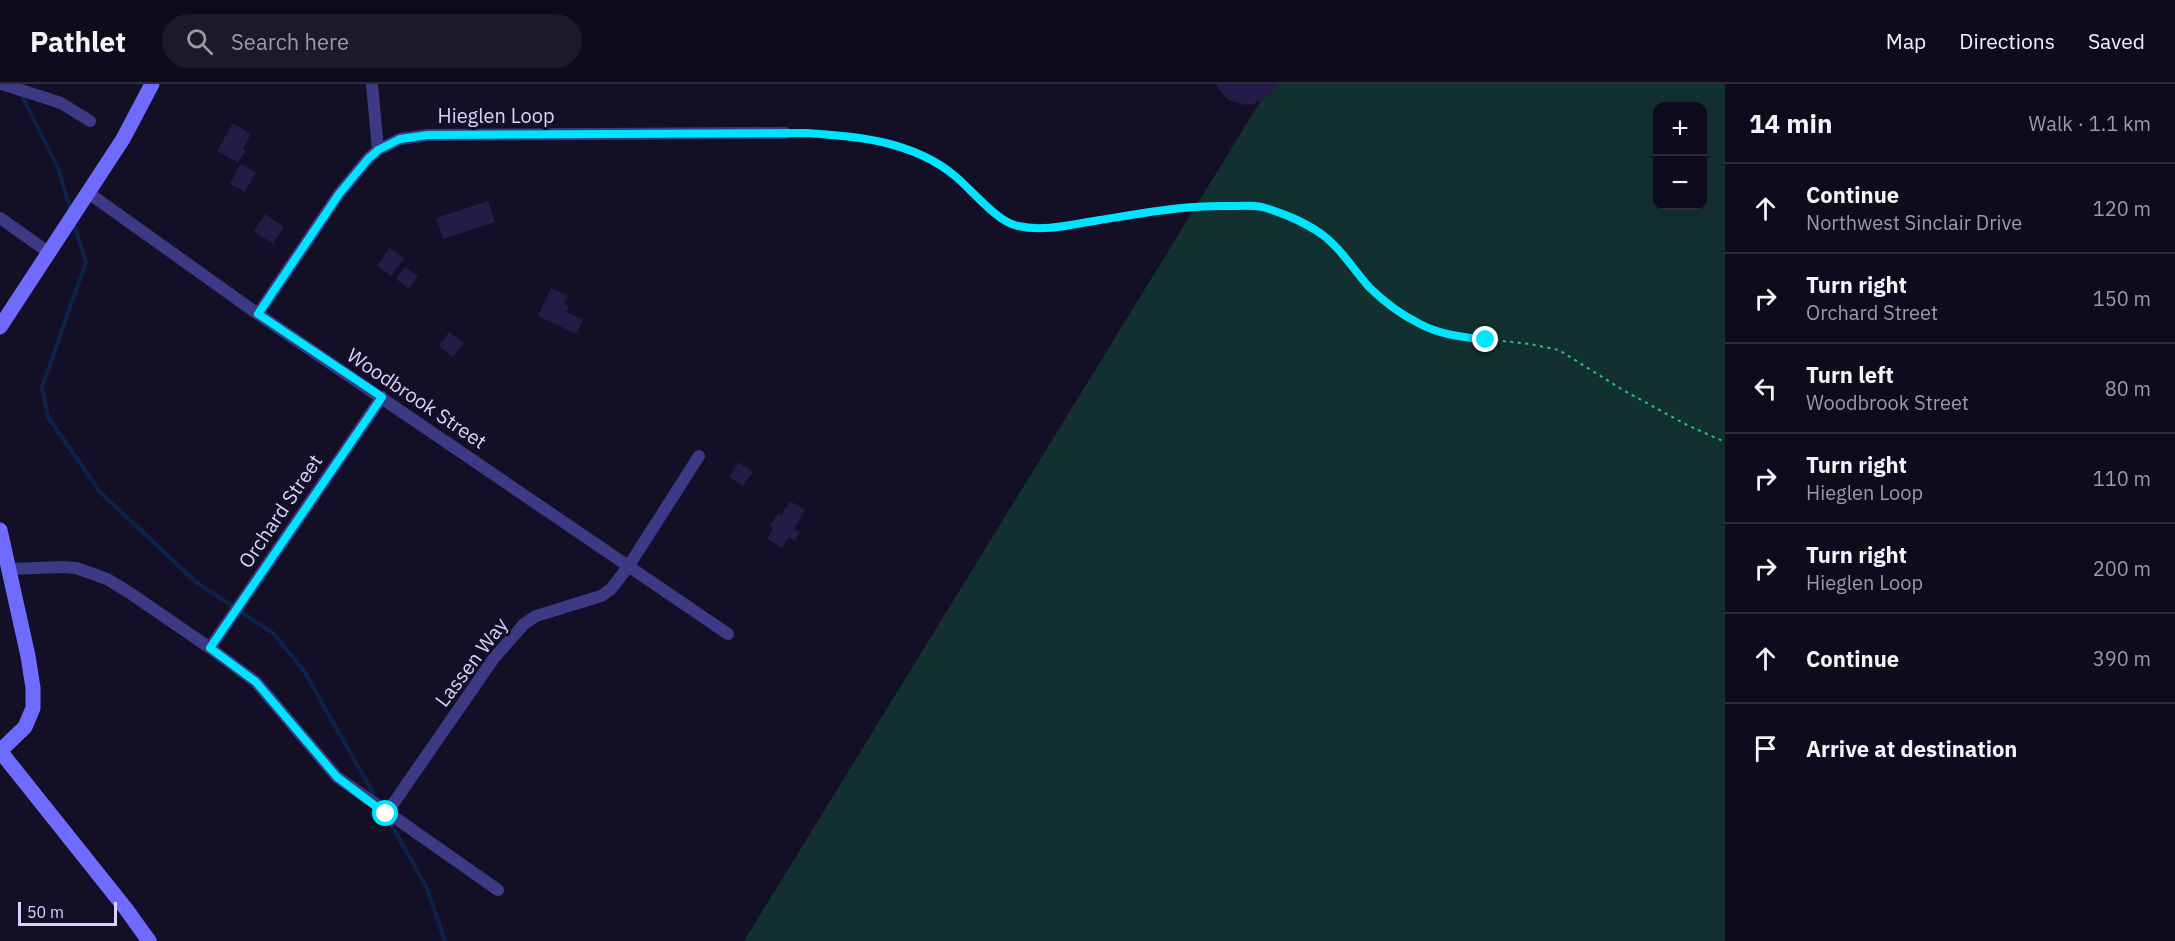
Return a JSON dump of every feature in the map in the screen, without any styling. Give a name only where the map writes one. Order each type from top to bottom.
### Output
[{"type":"main road","points":[[0,327],[123,139],[152,84]]},
{"type":"main road","points":[[0,530],[33,688],[33,708],[25,728],[0,751],[149,941]]},
{"type":"street","points":[[2,84],[61,103],[90,121]]},
{"type":"street","points":[[372,84],[378,150]]},
{"type":"street","name":"Hieglen Loop","points":[[258,314],[339,194],[378,150],[400,139],[428,135],[785,133]]},
{"type":"street","name":"Woodbrook Street","points":[[87,192],[258,314],[728,634]]},
{"type":"street","points":[[0,218],[48,252]]},
{"type":"street","name":"Orchard Street","points":[[210,648],[382,397]]},
{"type":"street","name":"Lassen Way","points":[[386,814],[494,658],[524,624],[551,610],[601,596],[610,589],[628,567],[699,456]]},
{"type":"street","points":[[9,569],[62,567],[92,572],[130,593],[256,682],[337,777],[386,814],[498,890]]},
{"type":"lane","points":[[785,133],[850,135],[914,152],[954,175],[1002,218],[1015,226],[1035,229],[1178,207],[1260,207]]},
{"type":"path","points":[[1260,207],[1320,233],[1370,287],[1391,306],[1421,325],[1447,335],[1530,344],[1558,350],[1623,390],[1725,442]]},
{"type":"green space","points":[[1271,84],[1725,84],[1725,941],[744,941]]},
{"type":"building","points":[[1216,84],[1278,84],[1267,98],[1245,105],[1229,100]]},
{"type":"building","points":[[233,123],[251,134],[243,148],[246,150],[238,163],[217,151]]},
{"type":"building","points":[[240,164],[256,172],[245,192],[230,184]]},
{"type":"building","points":[[488,201],[495,222],[443,239],[436,218]]},
{"type":"building","points":[[265,214],[284,227],[273,244],[254,231]]},
{"type":"building","points":[[389,248],[404,258],[391,276],[377,266]]},
{"type":"building","points":[[405,267],[418,276],[409,289],[396,279]]},
{"type":"building","points":[[551,288],[568,296],[564,304],[569,306],[567,312],[583,320],[576,334],[538,316]]},
{"type":"building","points":[[449,332],[464,343],[453,357],[439,346]]},
{"type":"building","points":[[738,462],[753,472],[743,486],[729,477]]},
{"type":"building","points":[[790,501],[805,510],[794,529],[800,532],[795,541],[789,537],[782,548],[767,539],[773,528],[770,526],[778,513],[781,515]]},
{"type":"waterway","points":[[21,94],[58,168],[71,211]]},
{"type":"waterway","points":[[74,224],[86,262],[42,387],[48,417],[100,492],[196,582],[273,633],[304,671],[377,800]]},
{"type":"waterway","points":[[387,817],[427,888],[445,941]]},
{"type":"route","points":[[386,814],[337,777],[256,682],[210,648],[382,397],[258,314],[339,194],[368,159],[378,150],[400,139],[428,135],[785,133],[850,135],[914,152],[936,163],[954,175],[1002,218],[1015,226],[1035,229],[1178,207],[1260,207],[1320,233],[1370,287],[1391,306],[1421,325],[1447,335],[1486,340]]}]
